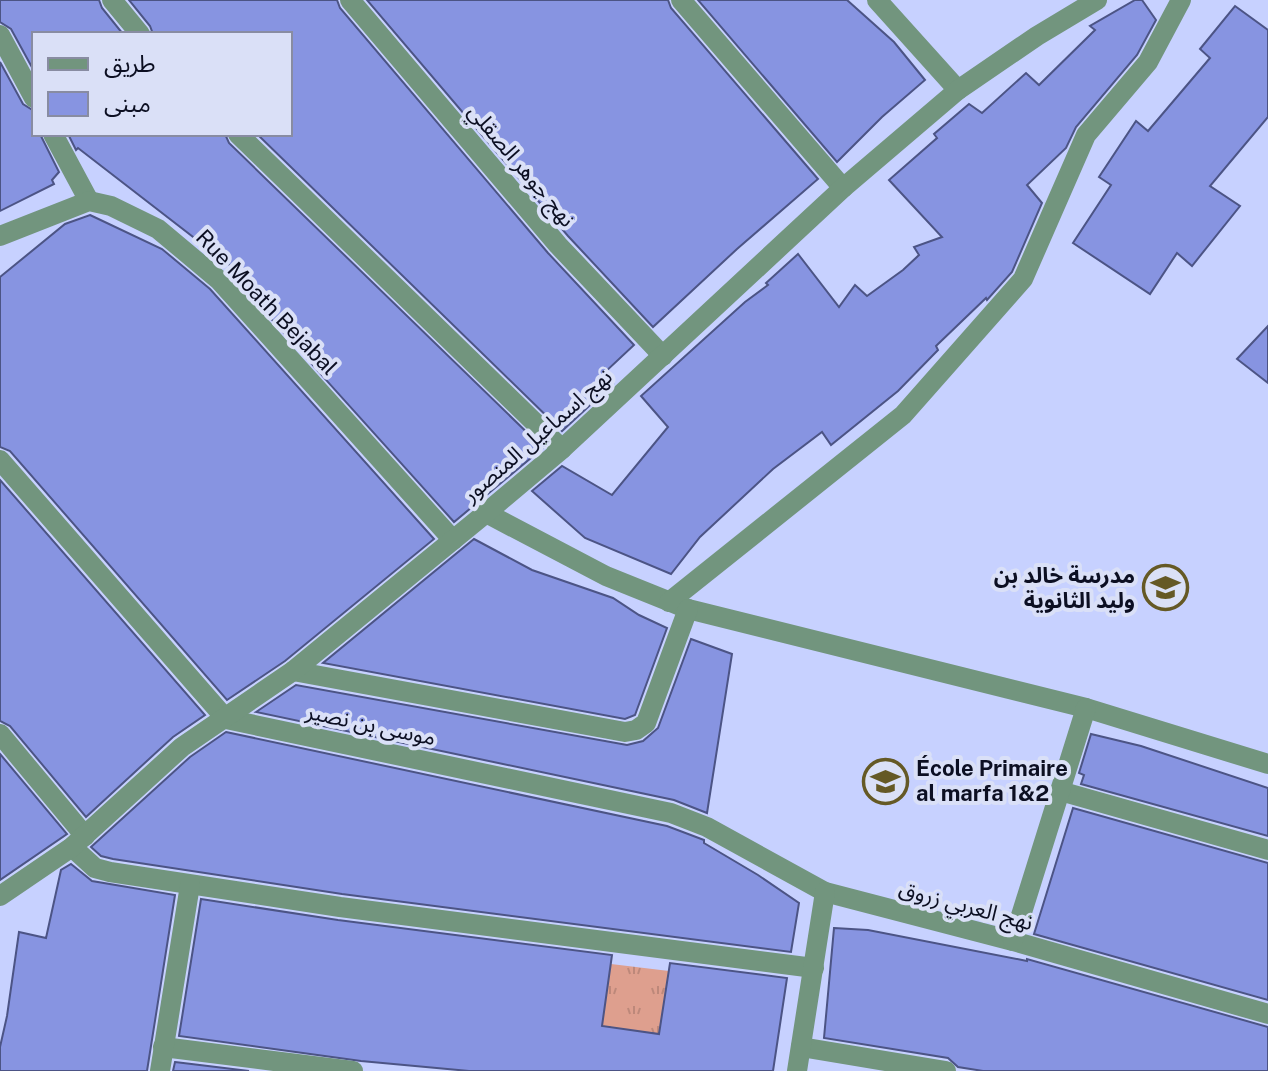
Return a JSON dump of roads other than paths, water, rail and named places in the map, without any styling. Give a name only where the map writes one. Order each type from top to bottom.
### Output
[{"type":"street","points":[[112,0],[138,32]]},
{"type":"street","name":"نهج جوهر الصقلي","points":[[350,0],[558,245],[663,356]]},
{"type":"street","points":[[681,0],[843,188]]},
{"type":"street","points":[[877,0],[958,90]]},
{"type":"street","name":"نهج اسماعيل المنصور","points":[[0,896],[78,841],[182,747],[293,671],[486,513],[562,449],[843,188],[958,90],[1097,0]]},
{"type":"street","points":[[293,671],[625,732],[636,730],[646,723],[678,605],[903,415],[1023,279],[1086,135],[1148,62],[1181,0]]},
{"type":"street","points":[[0,35],[32,94]]},
{"type":"street","points":[[0,236],[89,201],[54,136]]},
{"type":"street","points":[[240,136],[562,449]]},
{"type":"street","name":"Rue Moath Bejabal","points":[[89,201],[111,206],[158,229],[219,280],[453,540]]},
{"type":"street","points":[[0,460],[226,719]]},
{"type":"street","points":[[486,513],[606,576],[678,605],[1086,708],[1268,764]]},
{"type":"street","points":[[1013,941],[1086,708]]},
{"type":"street","name":"موسى بن نصير","points":[[226,719],[671,813],[707,827],[825,892]]},
{"type":"street","points":[[0,734],[95,868],[340,907],[814,968]]},
{"type":"street","points":[[1060,791],[1268,850]]},
{"type":"street","points":[[160,1071],[190,885]]},
{"type":"street","points":[[797,1071],[825,892]]},
{"type":"street","name":"نهج العربي زروق","points":[[825,892],[1013,941],[1268,1014]]},
{"type":"street","points":[[163,1047],[263,1066],[353,1071]]},
{"type":"street","points":[[801,1047],[946,1071]]},
{"type":"place","name":"مدرسة خالد بن وليد الثانوية","points":[[1166,588]]},
{"type":"place","name":"École Primaire al marfa 1&2","points":[[885,781]]}]
